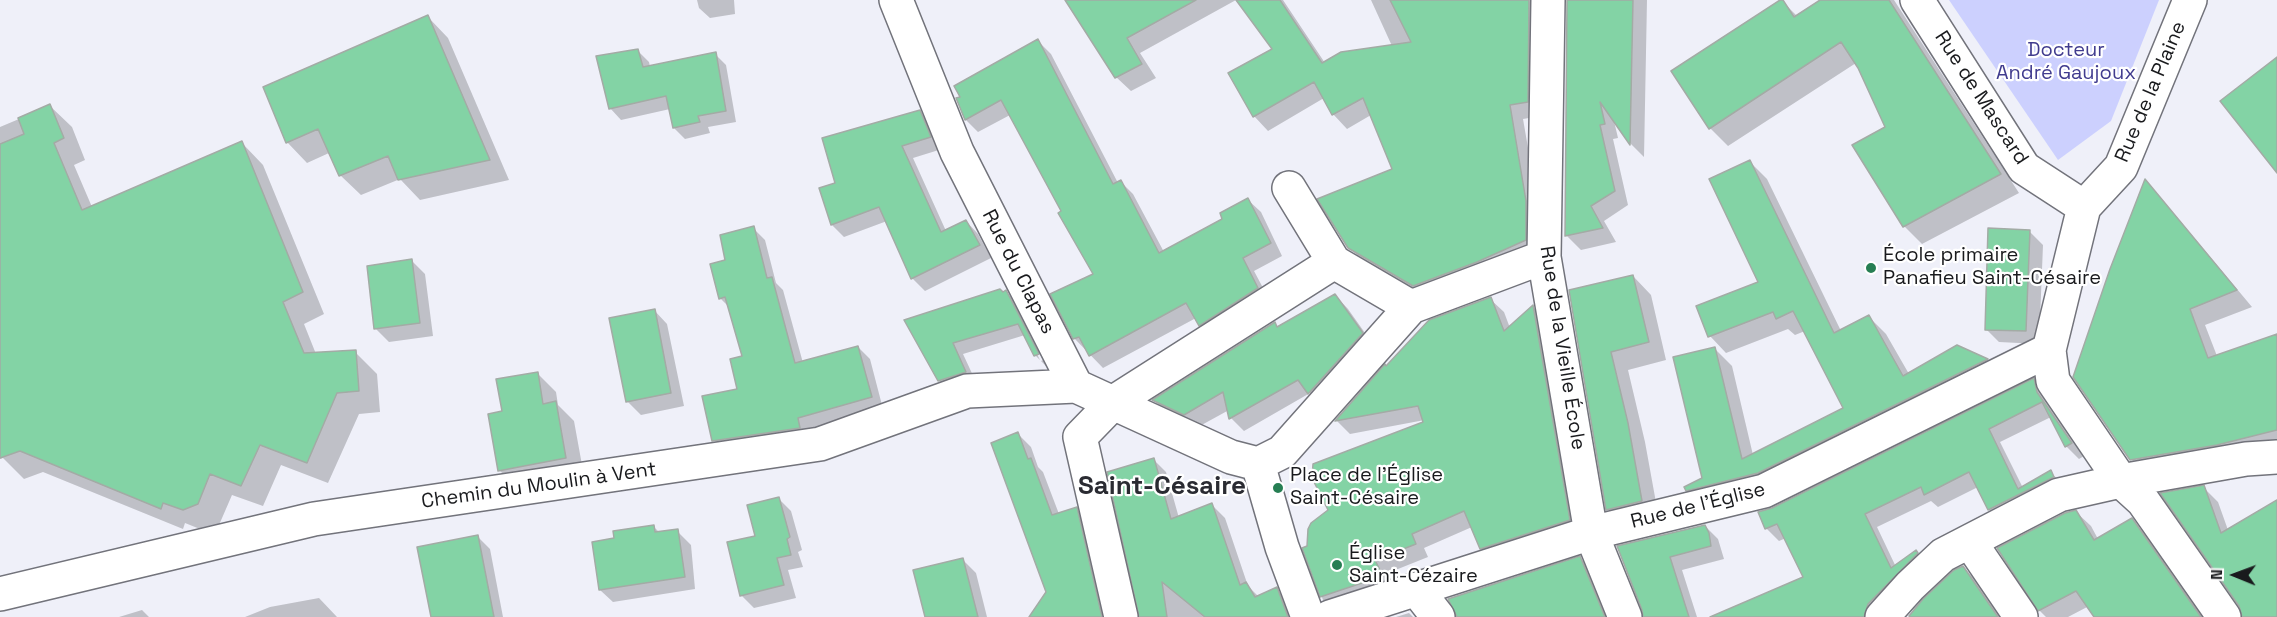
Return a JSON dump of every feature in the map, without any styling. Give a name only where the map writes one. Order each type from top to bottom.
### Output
[{"type":"street","name":"Rue du Clapas","points":[[896,0],[957,152],[1076,386]]},
{"type":"street","name":"Rue de la Vieille École","points":[[1548,0],[1544,257],[1591,533],[1625,617]]},
{"type":"street","name":"Rue de Mascard","points":[[1917,0],[2024,168],[2084,207]]},
{"type":"street","name":"Rue de la Plaine","points":[[2084,207],[2121,167],[2190,0]]},
{"type":"street","points":[[1289,188],[1334,262],[1411,307]]},
{"type":"street","points":[[2084,207],[2049,350],[2053,381],[2121,481],[2143,501],[2224,617]]},
{"type":"street","points":[[1257,458],[1411,307],[1544,257]]},
{"type":"street","points":[[1121,617],[1080,437],[1114,402],[1334,262]]},
{"type":"street","name":"Rue de l'Église","points":[[1329,617],[1417,603],[1591,533],[1764,491],[2049,350]]},
{"type":"street","points":[[1076,386],[1257,458]]},
{"type":"street","name":"Chemin du Moulin à Vent","points":[[0,594],[314,519],[820,444],[968,391],[1076,386]]},
{"type":"street","points":[[1882,617],[1943,555],[2059,495],[2121,481],[2246,459],[2277,457]]},
{"type":"street","points":[[1257,458],[1282,547],[1308,617]]},
{"type":"street","points":[[1970,542],[2021,617]]},
{"type":"street","points":[[1417,603],[1438,617]]},
{"type":"green space","name":"Docteur André Gaujoux","points":[[1949,0],[2159,0],[2111,121],[2058,160]]},
{"type":"building","points":[[1065,0],[1196,0],[1127,38],[1142,64],[1115,78]]},
{"type":"building","points":[[1236,0],[1280,0],[1322,63],[1341,52],[1411,42],[1390,0],[1529,0],[1528,102],[1510,105],[1526,201],[1526,240],[1477,262],[1413,286],[1348,248],[1317,199],[1392,169],[1363,98],[1332,115],[1314,82],[1253,117],[1228,73],[1272,49]]},
{"type":"building","points":[[1567,0],[1633,0],[1630,145],[1600,102],[1605,124],[1600,125],[1615,191],[1591,206],[1603,228],[1565,236]]},
{"type":"building","points":[[1783,0],[1794,17],[1820,0],[1889,0],[2001,174],[1903,227],[1852,145],[1885,127],[1858,68],[1841,42],[1709,129],[1671,71]]},
{"type":"building","points":[[428,15],[490,160],[398,180],[388,156],[339,176],[318,129],[286,143],[263,87]]},
{"type":"building","points":[[1038,39],[1113,184],[1121,180],[1159,253],[1222,219],[1220,213],[1248,198],[1271,243],[1243,258],[1258,288],[1199,326],[1186,303],[1089,356],[1079,337],[1073,339],[1050,294],[1093,274],[1058,213],[1061,211],[1001,100],[965,120],[956,98],[960,97],[954,86]]},
{"type":"building","points":[[638,49],[643,67],[716,52],[726,111],[698,116],[700,122],[673,128],[666,96],[609,109],[596,56]]},
{"type":"building","points":[[2277,57],[2277,173],[2220,101]]},
{"type":"building","points":[[50,104],[64,138],[54,143],[82,210],[242,141],[303,292],[283,302],[304,353],[356,350],[359,391],[337,393],[307,463],[260,445],[241,486],[210,474],[198,504],[183,510],[163,503],[161,509],[20,451],[0,458],[0,144],[24,134],[18,118]]},
{"type":"building","points":[[920,110],[931,137],[902,146],[941,232],[966,220],[980,245],[911,279],[879,207],[831,225],[819,188],[835,183],[822,138]]},
{"type":"building","points":[[1750,160],[1834,333],[1869,315],[1903,376],[1957,345],[1988,359],[1758,473],[1686,491],[1684,487],[1702,478],[1673,357],[1715,347],[1742,459],[1843,408],[1793,311],[1776,319],[1773,312],[1708,337],[1696,306],[1758,282],[1709,179]]},
{"type":"building","points":[[2145,179],[2237,290],[2190,309],[2208,358],[2277,334],[2277,430],[2217,445],[2130,460],[2073,377],[2110,269]]},
{"type":"building","points":[[754,226],[767,278],[772,277],[795,363],[858,346],[872,397],[798,418],[800,428],[712,441],[702,396],[737,389],[730,359],[742,356],[725,297],[719,299],[710,264],[725,260],[720,235]]},
{"type":"building","points":[[1988,228],[2030,230],[2026,331],[1985,330]]},
{"type":"building","points":[[412,259],[420,323],[374,329],[367,266]]},
{"type":"building","points":[[1633,275],[1649,342],[1611,352],[1628,423],[1642,501],[1606,510],[1569,290]]},
{"type":"building","points":[[1000,289],[1003,292],[1006,290],[1039,354],[1034,356],[1018,324],[953,343],[966,372],[938,381],[904,320]]},
{"type":"building","points":[[1335,294],[1363,333],[1308,394],[1298,380],[1229,419],[1223,392],[1184,415],[1152,400],[1275,322],[1277,327]]},
{"type":"building","points":[[1491,297],[1504,331],[1533,305],[1570,520],[1480,549],[1464,511],[1412,534],[1416,544],[1375,560],[1383,576],[1320,597],[1302,548],[1307,546],[1308,529],[1311,523],[1328,510],[1312,478],[1313,464],[1423,422],[1418,406],[1335,421],[1385,364],[1386,366],[1429,320]]},
{"type":"building","points":[[655,309],[671,393],[626,402],[609,318]]},
{"type":"building","points":[[538,372],[543,404],[556,401],[566,458],[498,471],[488,414],[502,411],[496,379]]},
{"type":"building","points":[[2034,378],[2037,392],[2072,443],[2065,447],[2042,402],[1989,429],[2018,489],[2051,470],[2054,477],[1988,510],[1969,472],[1924,495],[1921,487],[1865,514],[1891,568],[1916,550],[1918,553],[1868,604],[1864,617],[1710,617],[1803,577],[1777,524],[1765,529],[1758,512],[1772,508]]},
{"type":"building","points":[[1018,432],[1028,459],[1031,458],[1052,515],[1077,507],[1102,617],[1029,617],[1046,592],[991,443]]},
{"type":"building","points":[[1154,458],[1171,519],[1212,503],[1240,585],[1246,582],[1255,597],[1277,587],[1288,617],[1205,617],[1162,582],[1167,617],[1139,617],[1107,472]]},
{"type":"building","points":[[2204,485],[2221,533],[2277,500],[2277,617],[2242,617],[2239,606],[2160,493]]},
{"type":"building","points":[[779,497],[790,537],[787,539],[791,555],[777,558],[784,585],[740,596],[727,542],[755,536],[747,505]]},
{"type":"building","points":[[2076,510],[2094,540],[2132,518],[2201,617],[2094,617],[2076,591],[2038,611],[1997,548],[2065,513]]},
{"type":"building","points":[[654,525],[655,532],[678,529],[685,577],[599,590],[592,542],[614,538],[613,531]]},
{"type":"building","points":[[1705,525],[1711,546],[1670,557],[1689,617],[1643,617],[1617,546]]},
{"type":"building","points":[[478,535],[494,617],[431,617],[417,547]]},
{"type":"building","points":[[1580,556],[1605,617],[1457,617],[1448,599]]},
{"type":"building","points":[[963,558],[978,617],[925,617],[913,570]]},
{"type":"building","points":[[1963,566],[1998,617],[1909,616],[1923,599],[1954,570]]},
{"type":"place","name":"École primaire Panafieu Saint-Césaire","points":[[1871,268]]},
{"type":"place","name":"Place de l'Église Saint-Césaire","points":[[1278,488]]},
{"type":"place","name":"Église Saint-Cézaire","points":[[1337,565]]},
{"type":"district","name":"Saint-Césaire","points":[[1162,487]]}]
